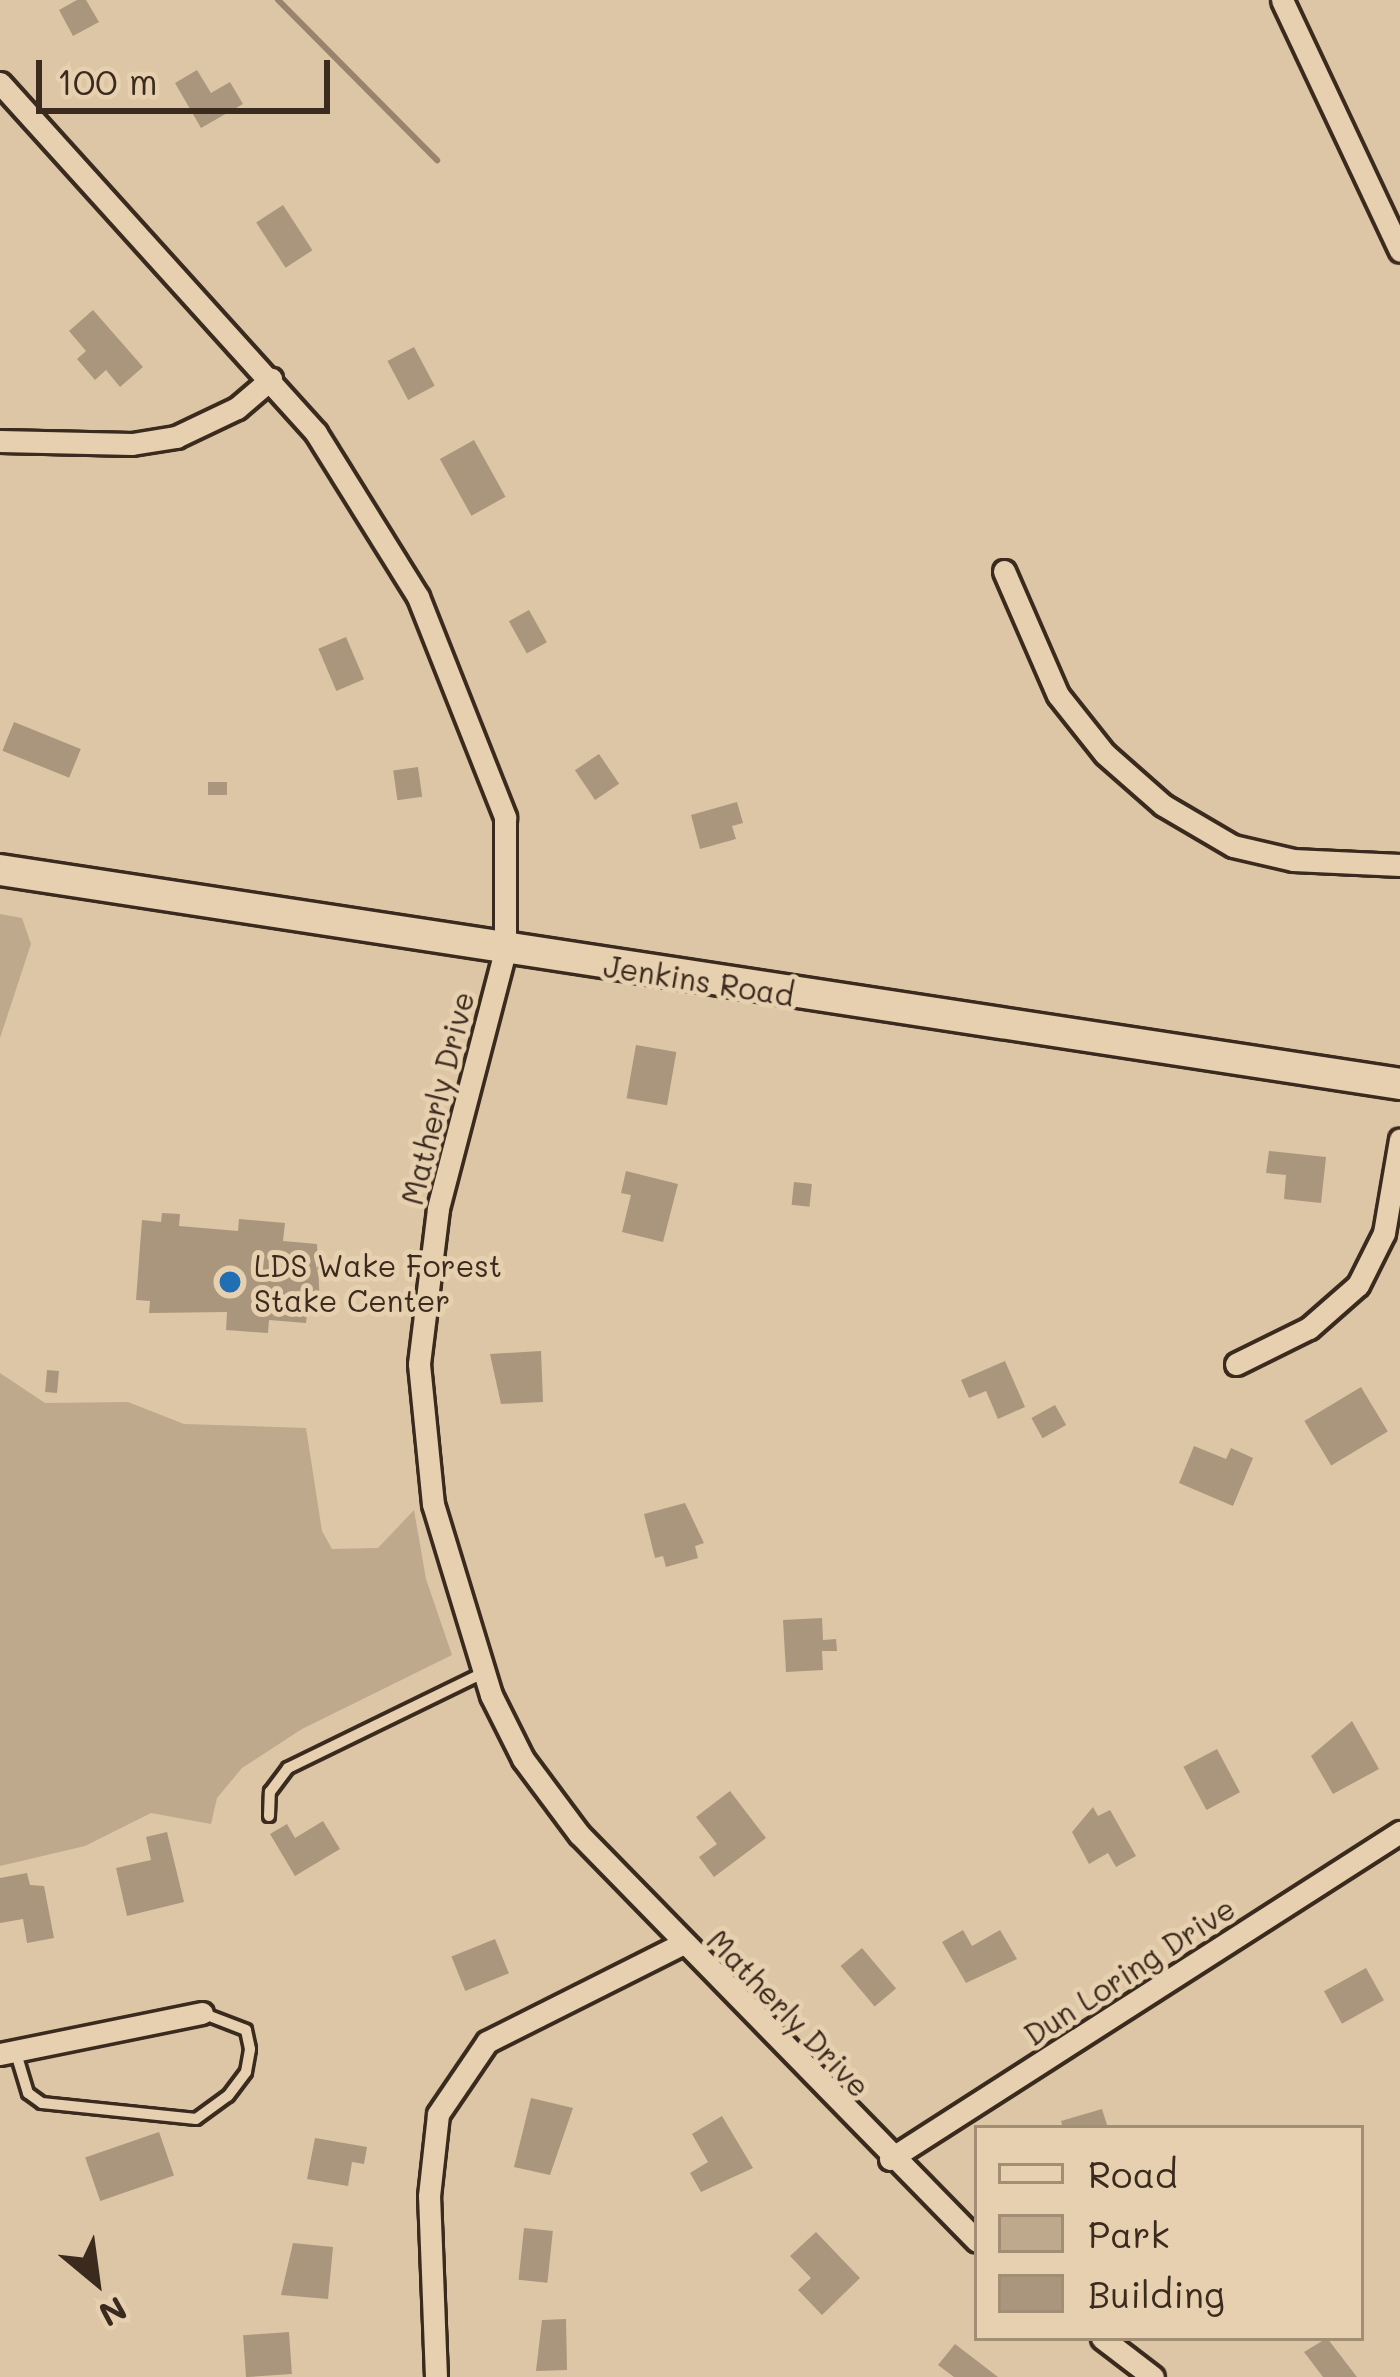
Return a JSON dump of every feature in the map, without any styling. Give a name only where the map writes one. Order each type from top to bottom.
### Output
[{"type":"street","points":[[1282,0],[1400,251]]},
{"type":"street","name":"Matherly Drive","points":[[0,83],[316,433],[383,536],[458,684],[505,818],[505,951],[438,1209],[419,1364],[433,1504],[483,1673],[524,1759],[680,1946],[974,2238]]},
{"type":"street","points":[[0,440],[132,444],[176,436],[237,408],[271,380]]},
{"type":"street","points":[[1004,571],[1058,695],[1105,754],[1163,805],[1233,846],[1293,860],[1400,865]]},
{"type":"street","name":"Jenkins Road","points":[[0,870],[505,951],[1400,1084]]},
{"type":"street","points":[[1236,1364],[1309,1328],[1358,1285],[1384,1232],[1400,1139]]},
{"type":"street","name":"Dun Loring Drive","points":[[890,2159],[1400,1832]]},
{"type":"street","points":[[436,2377],[429,2196],[438,2114],[487,2042],[680,1946]]},
{"type":"street","points":[[8,2052],[202,2013]]},
{"type":"street","points":[[1106,2341],[1153,2377]]},
{"type":"lane","points":[[269,1816],[270,1792],[288,1768],[483,1673]]},
{"type":"lane","points":[[8,2052],[28,2093],[42,2103],[196,2119],[228,2096],[246,2072],[250,2048],[246,2030],[202,2013]]},
{"type":"green space","points":[[0,914],[22,918],[31,944],[0,1038]]},
{"type":"green space","points":[[0,1373],[45,1403],[128,1402],[184,1424],[306,1428],[322,1531],[332,1549],[378,1548],[414,1510],[426,1579],[452,1655],[302,1729],[242,1768],[217,1798],[211,1824],[151,1813],[85,1846],[0,1866]]},
{"type":"building","points":[[86,0],[99,22],[73,36],[59,10]]},
{"type":"building","points":[[197,70],[211,93],[230,82],[243,104],[201,128],[175,83]]},
{"type":"building","points":[[283,205],[312,250],[286,268],[256,222]]},
{"type":"building","points":[[93,310],[143,367],[120,387],[106,370],[95,380],[77,359],[86,351],[69,331]]},
{"type":"building","points":[[414,347],[435,386],[408,400],[388,361]]},
{"type":"building","points":[[474,440],[506,497],[471,516],[440,459]]},
{"type":"building","points":[[529,610],[547,642],[527,654],[509,621]]},
{"type":"building","points":[[346,637],[364,679],[336,691],[318,649]]},
{"type":"building","points":[[14,722],[81,749],[69,778],[2,751]]},
{"type":"building","points":[[599,754],[619,784],[595,800],[575,770]]},
{"type":"building","points":[[418,767],[422,797],[397,800],[393,770]]},
{"type":"building","points":[[208,782],[227,782],[227,795],[208,795]]},
{"type":"building","points":[[737,802],[743,823],[732,826],[736,839],[700,849],[691,815]]},
{"type":"building","points":[[636,1045],[676,1052],[667,1105],[627,1098]]},
{"type":"building","points":[[1269,1151],[1326,1157],[1321,1203],[1284,1199],[1286,1175],[1266,1173]]},
{"type":"building","points":[[626,1171],[678,1184],[663,1242],[622,1232],[631,1195],[621,1193]]},
{"type":"building","points":[[794,1182],[812,1184],[809,1207],[792,1205]]},
{"type":"building","name":"LDS Wake Forest Stake Center","points":[[162,1213],[180,1214],[179,1226],[238,1231],[239,1219],[285,1223],[283,1241],[317,1244],[320,1306],[308,1305],[306,1323],[269,1320],[268,1333],[226,1330],[227,1312],[149,1313],[150,1301],[136,1300],[142,1220],[161,1222]]},
{"type":"building","points":[[541,1351],[543,1402],[501,1404],[490,1354]]},
{"type":"building","points":[[1005,1361],[1025,1407],[998,1419],[986,1391],[969,1398],[961,1380]]},
{"type":"building","points":[[47,1370],[59,1371],[57,1393],[45,1392]]},
{"type":"building","points":[[1361,1387],[1388,1432],[1331,1466],[1304,1421]]},
{"type":"building","points":[[1055,1405],[1066,1425],[1043,1438],[1031,1418]]},
{"type":"building","points":[[1194,1446],[1226,1459],[1231,1448],[1253,1458],[1233,1506],[1179,1483]]},
{"type":"building","points":[[685,1503],[704,1543],[695,1546],[698,1558],[666,1567],[663,1556],[655,1558],[644,1514]]},
{"type":"building","points":[[822,1618],[823,1640],[836,1639],[837,1651],[822,1651],[823,1670],[786,1672],[783,1620]]},
{"type":"building","points":[[1352,1721],[1379,1769],[1333,1794],[1311,1756]]},
{"type":"building","points":[[1217,1749],[1240,1792],[1206,1810],[1183,1767]]},
{"type":"building","points":[[730,1791],[766,1838],[714,1877],[699,1857],[717,1844],[696,1817]]},
{"type":"building","points":[[1093,1807],[1098,1816],[1110,1810],[1136,1856],[1116,1867],[1108,1853],[1089,1864],[1072,1832]]},
{"type":"building","points":[[323,1821],[340,1849],[295,1876],[270,1834],[287,1824],[295,1838]]},
{"type":"building","points":[[167,1832],[184,1902],[127,1916],[116,1868],[151,1860],[146,1837]]},
{"type":"building","points":[[27,1873],[30,1885],[44,1886],[54,1938],[27,1943],[23,1919],[0,1923],[0,1878]]},
{"type":"building","points":[[963,1930],[972,1946],[1000,1930],[1017,1959],[966,1983],[942,1942]]},
{"type":"building","points":[[495,1939],[509,1973],[465,1991],[451,1957]]},
{"type":"building","points":[[862,1948],[896,1989],[875,2007],[841,1966]]},
{"type":"building","points":[[1366,1968],[1384,2000],[1342,2024],[1324,1991]]},
{"type":"building","points":[[531,2098],[573,2108],[550,2175],[514,2167]]},
{"type":"building","points":[[1102,2109],[1107,2125],[1062,2125],[1061,2121]]},
{"type":"building","points":[[722,2116],[753,2168],[701,2192],[690,2173],[708,2162],[692,2134]]},
{"type":"building","points":[[159,2132],[174,2175],[100,2201],[85,2157]]},
{"type":"building","points":[[315,2138],[367,2147],[364,2164],[352,2162],[348,2186],[307,2179]]},
{"type":"building","points":[[524,2228],[553,2231],[547,2283],[519,2280]]},
{"type":"building","points":[[816,2232],[860,2278],[822,2315],[798,2290],[811,2278],[790,2256]]},
{"type":"building","points":[[293,2243],[333,2247],[328,2299],[281,2295]]},
{"type":"building","points":[[566,2319],[567,2370],[536,2371],[542,2320]]},
{"type":"building","points":[[289,2332],[292,2374],[246,2377],[243,2335]]},
{"type":"building","points":[[1329,2341],[1357,2377],[1323,2377],[1304,2352]]},
{"type":"building","points":[[955,2344],[998,2377],[954,2377],[938,2365]]},
{"type":"waterway","points":[[278,0],[437,160]]},
{"type":"place","name":"LDS Wake Forest Stake Center","points":[[230,1282]]}]
